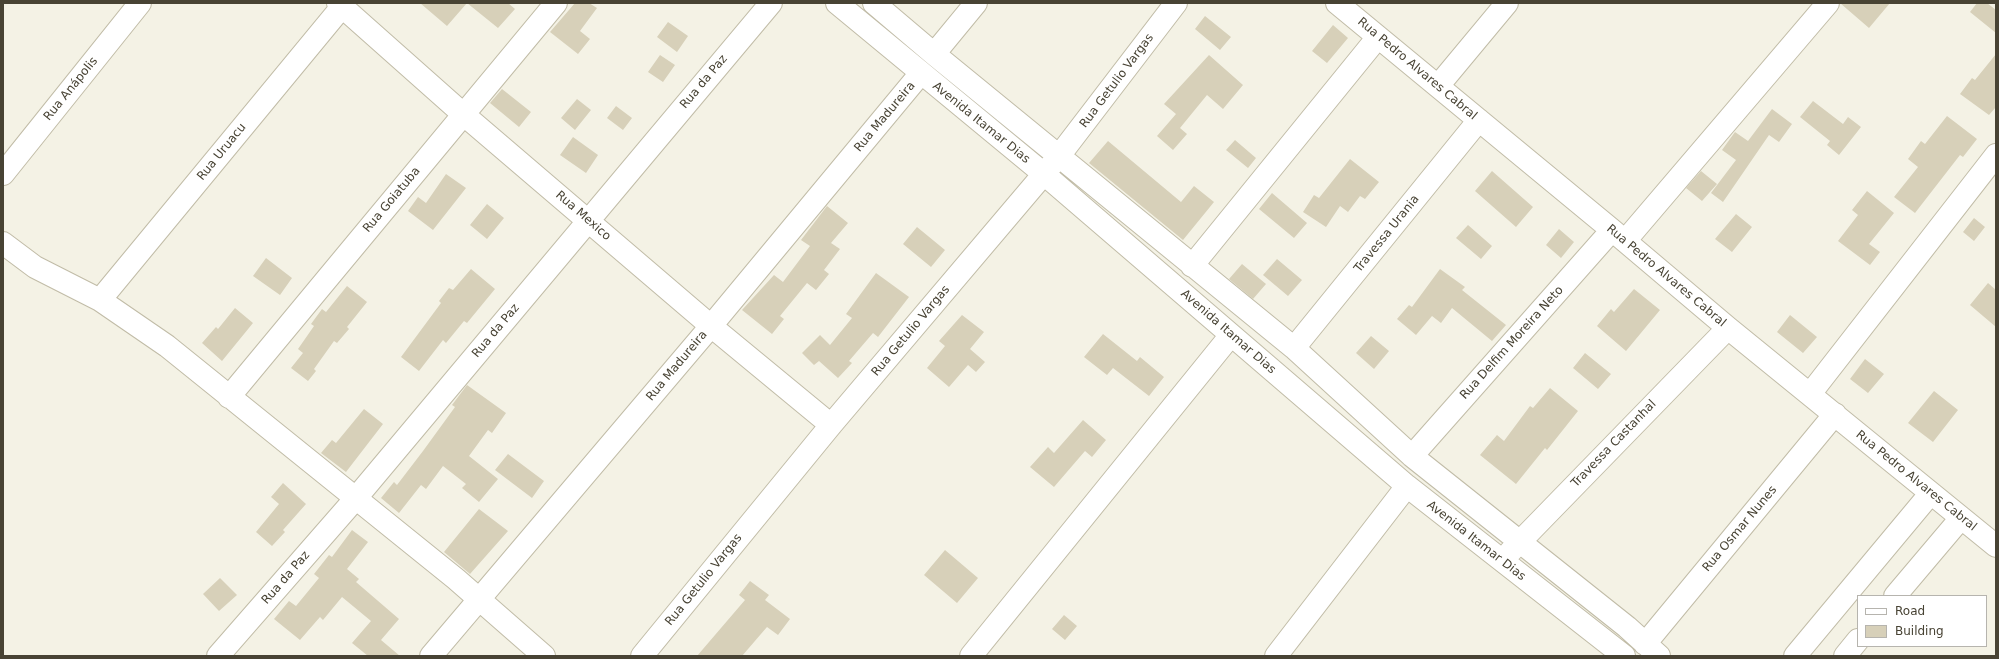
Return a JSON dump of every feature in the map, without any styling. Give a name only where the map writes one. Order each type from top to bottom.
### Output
[{"type":"street","name":"Rua Anápolis","points":[[3,174],[140,3]]},
{"type":"street","name":"Rua Goiatuba","points":[[229,397],[556,3]]},
{"type":"street","name":"Rua da Paz","points":[[218,656],[356,498],[771,3]]},
{"type":"street","name":"Avenida Itamar Dias","points":[[837,3],[1044,174],[1407,486],[1502,561],[1612,652]]},
{"type":"street","name":"Avenida Itamar Dias","points":[[874,3],[1192,266],[1294,348],[1412,456],[1627,627],[1652,650]]},
{"type":"street","points":[[934,54],[976,3]]},
{"type":"street","name":"Rua Getulio Vargas","points":[[642,656],[831,425],[1059,156],[1176,3]]},
{"type":"street","name":"Rua Pedro Alvares Cabral","points":[[1337,3],[1930,494],[1961,518],[1994,540]]},
{"type":"street","points":[[1438,86],[1507,3]]},
{"type":"street","name":"Rua Delfim Moreira Neto","points":[[1412,456],[1619,235],[1828,3]]},
{"type":"street","name":"Rua Mexico","points":[[341,4],[463,114],[711,326],[831,425]]},
{"type":"street","name":"Rua Uruacu","points":[[100,300],[341,4]]},
{"type":"street","points":[[1192,266],[1378,37]]},
{"type":"street","name":"Rua Madureira","points":[[431,656],[711,326],[921,73]]},
{"type":"street","name":"Travessa Urania","points":[[1294,348],[1479,120]]},
{"type":"street","points":[[1810,394],[1996,155]]},
{"type":"street","points":[[3,243],[35,267],[100,300],[167,346],[456,579],[478,600],[544,656]]},
{"type":"street","name":"Travessa Castanhal","points":[[1502,561],[1728,328]]},
{"type":"street","points":[[971,656],[1231,335]]},
{"type":"street","name":"Rua Osmar Nunes","points":[[1652,650],[1835,414]]},
{"type":"street","points":[[1276,656],[1407,486]]},
{"type":"street","points":[[1795,656],[1930,494]]},
{"type":"street","points":[[1896,595],[1961,518]]},
{"type":"street","points":[[1612,652],[1627,627]]},
{"type":"street","points":[[1845,656],[1857,641]]},
{"type":"building","points":[[420,3],[467,3],[447,26]]},
{"type":"building","points":[[467,3],[508,3],[515,9],[498,28]]},
{"type":"building","points":[[575,3],[589,3],[597,8],[580,31],[590,39],[578,54],[550,32]]},
{"type":"building","points":[[1840,3],[1890,3],[1869,28]]},
{"type":"building","points":[[1977,3],[1987,3],[1996,10],[1996,33],[1970,12]]},
{"type":"building","points":[[1205,16],[1231,37],[1220,50],[1195,29]]},
{"type":"building","points":[[668,22],[688,36],[677,52],[657,37]]},
{"type":"building","points":[[1333,25],[1348,38],[1327,63],[1312,51]]},
{"type":"building","points":[[1996,54],[1996,107],[1989,115],[1960,94],[1972,78],[1975,80]]},
{"type":"building","points":[[660,55],[675,65],[663,82],[648,72]]},
{"type":"building","points":[[1209,55],[1243,85],[1223,109],[1207,95],[1180,128],[1187,134],[1173,150],[1157,136],[1176,114],[1164,104]]},
{"type":"building","points":[[502,89],[531,112],[519,127],[490,103]]},
{"type":"building","points":[[577,99],[591,110],[575,130],[561,118]]},
{"type":"building","points":[[1813,101],[1843,124],[1848,117],[1861,127],[1839,155],[1827,145],[1830,141],[1800,117]]},
{"type":"building","points":[[616,106],[632,118],[623,130],[607,118]]},
{"type":"building","points":[[1772,109],[1792,124],[1779,142],[1769,135],[1723,202],[1711,193],[1736,160],[1722,150],[1735,132],[1748,141]]},
{"type":"building","points":[[1947,116],[1977,139],[1963,157],[1960,155],[1915,213],[1894,197],[1918,167],[1908,159],[1921,141],[1925,144]]},
{"type":"building","points":[[573,137],[598,155],[586,173],[560,155]]},
{"type":"building","points":[[1235,140],[1256,158],[1248,168],[1226,150]]},
{"type":"building","points":[[1108,141],[1181,202],[1194,186],[1214,202],[1183,240],[1089,163]]},
{"type":"building","points":[[1350,159],[1379,182],[1365,199],[1360,196],[1348,212],[1340,206],[1326,227],[1303,212],[1314,195],[1319,198]]},
{"type":"building","points":[[1492,171],[1533,207],[1516,227],[1475,191]]},
{"type":"building","points":[[1701,171],[1717,184],[1702,201],[1686,188]]},
{"type":"building","points":[[446,174],[466,188],[433,230],[408,211],[418,197],[426,203]]},
{"type":"building","points":[[1867,191],[1894,213],[1869,244],[1880,252],[1870,265],[1838,241],[1858,215],[1852,210]]},
{"type":"building","points":[[1272,193],[1307,223],[1294,238],[1259,209]]},
{"type":"building","points":[[487,204],[504,218],[487,239],[470,225]]},
{"type":"building","points":[[827,206],[848,223],[831,243],[840,249],[824,270],[829,274],[816,290],[807,283],[780,316],[784,319],[772,334],[742,310],[774,275],[783,282],[810,246],[801,240]]},
{"type":"building","points":[[1736,214],[1752,227],[1732,252],[1715,239]]},
{"type":"building","points":[[1974,218],[1985,227],[1974,241],[1963,232]]},
{"type":"building","points":[[1468,225],[1492,246],[1481,259],[1456,238]]},
{"type":"building","points":[[917,227],[945,250],[931,267],[903,244]]},
{"type":"building","points":[[1559,229],[1574,242],[1561,258],[1546,245]]},
{"type":"building","points":[[266,258],[292,278],[280,295],[253,276]]},
{"type":"building","points":[[1277,259],[1302,280],[1288,296],[1263,275]]},
{"type":"building","points":[[1242,264],[1266,284],[1253,299],[1229,279]]},
{"type":"building","points":[[471,269],[495,289],[467,323],[464,321],[446,343],[443,340],[419,371],[401,357],[441,303],[439,301],[449,288],[453,290]]},
{"type":"building","points":[[1440,269],[1465,287],[1462,290],[1506,325],[1492,341],[1452,308],[1441,323],[1432,316],[1416,335],[1397,319],[1409,305],[1412,307]]},
{"type":"building","points":[[876,273],[909,297],[878,337],[873,333],[849,361],[852,363],[838,378],[819,361],[814,365],[802,353],[820,335],[830,345],[852,318],[846,314]]},
{"type":"building","points":[[1988,283],[1996,290],[1996,327],[1970,305]]},
{"type":"building","points":[[347,286],[367,302],[347,327],[349,329],[337,343],[334,341],[314,369],[316,371],[308,381],[291,368],[303,353],[298,349],[314,326],[311,324],[322,309],[326,312]]},
{"type":"building","points":[[1634,289],[1660,310],[1626,351],[1597,326],[1611,309],[1614,312]]},
{"type":"building","points":[[235,308],[253,323],[222,361],[202,343],[216,327],[218,329]]},
{"type":"building","points":[[962,315],[984,332],[970,349],[985,362],[976,372],[968,365],[949,387],[927,368],[945,346],[939,341]]},
{"type":"building","points":[[1790,315],[1817,337],[1803,353],[1777,332]]},
{"type":"building","points":[[1103,334],[1137,361],[1140,357],[1164,377],[1149,396],[1113,368],[1107,375],[1084,357]]},
{"type":"building","points":[[1371,336],[1389,351],[1374,369],[1356,353]]},
{"type":"building","points":[[1585,353],[1611,374],[1598,389],[1573,368]]},
{"type":"building","points":[[1865,359],[1884,374],[1868,393],[1850,379]]},
{"type":"building","points":[[467,385],[506,413],[492,433],[488,430],[469,456],[498,479],[479,502],[462,488],[466,484],[443,466],[426,489],[421,485],[399,513],[381,498],[394,482],[397,485],[423,451],[455,407],[452,405]]},
{"type":"building","points":[[1550,388],[1578,411],[1547,450],[1545,448],[1516,484],[1480,455],[1497,435],[1504,441],[1530,406],[1533,408]]},
{"type":"building","points":[[1934,391],[1958,410],[1933,442],[1908,423]]},
{"type":"building","points":[[364,409],[383,424],[346,472],[321,453],[332,440],[336,443]]},
{"type":"building","points":[[1083,420],[1106,440],[1092,457],[1085,451],[1054,487],[1030,467],[1048,447],[1054,453]]},
{"type":"building","points":[[508,454],[544,481],[532,498],[495,470]]},
{"type":"building","points":[[283,483],[306,504],[283,530],[285,532],[272,546],[256,532],[279,504],[271,497]]},
{"type":"building","points":[[479,509],[508,531],[470,574],[444,552]]},
{"type":"building","points":[[352,530],[368,542],[347,569],[359,579],[356,582],[399,619],[381,640],[400,656],[368,656],[352,643],[371,621],[342,597],[323,620],[320,617],[300,640],[274,619],[289,601],[296,606],[319,578],[314,574],[329,555],[332,557]]},
{"type":"building","points":[[945,550],[978,578],[957,603],[924,575]]},
{"type":"building","points":[[220,578],[237,595],[219,611],[203,594]]},
{"type":"building","points":[[750,581],[769,595],[765,600],[790,619],[778,635],[767,627],[742,656],[697,656],[745,600],[739,595]]},
{"type":"building","points":[[1064,615],[1077,626],[1065,640],[1052,629]]}]
